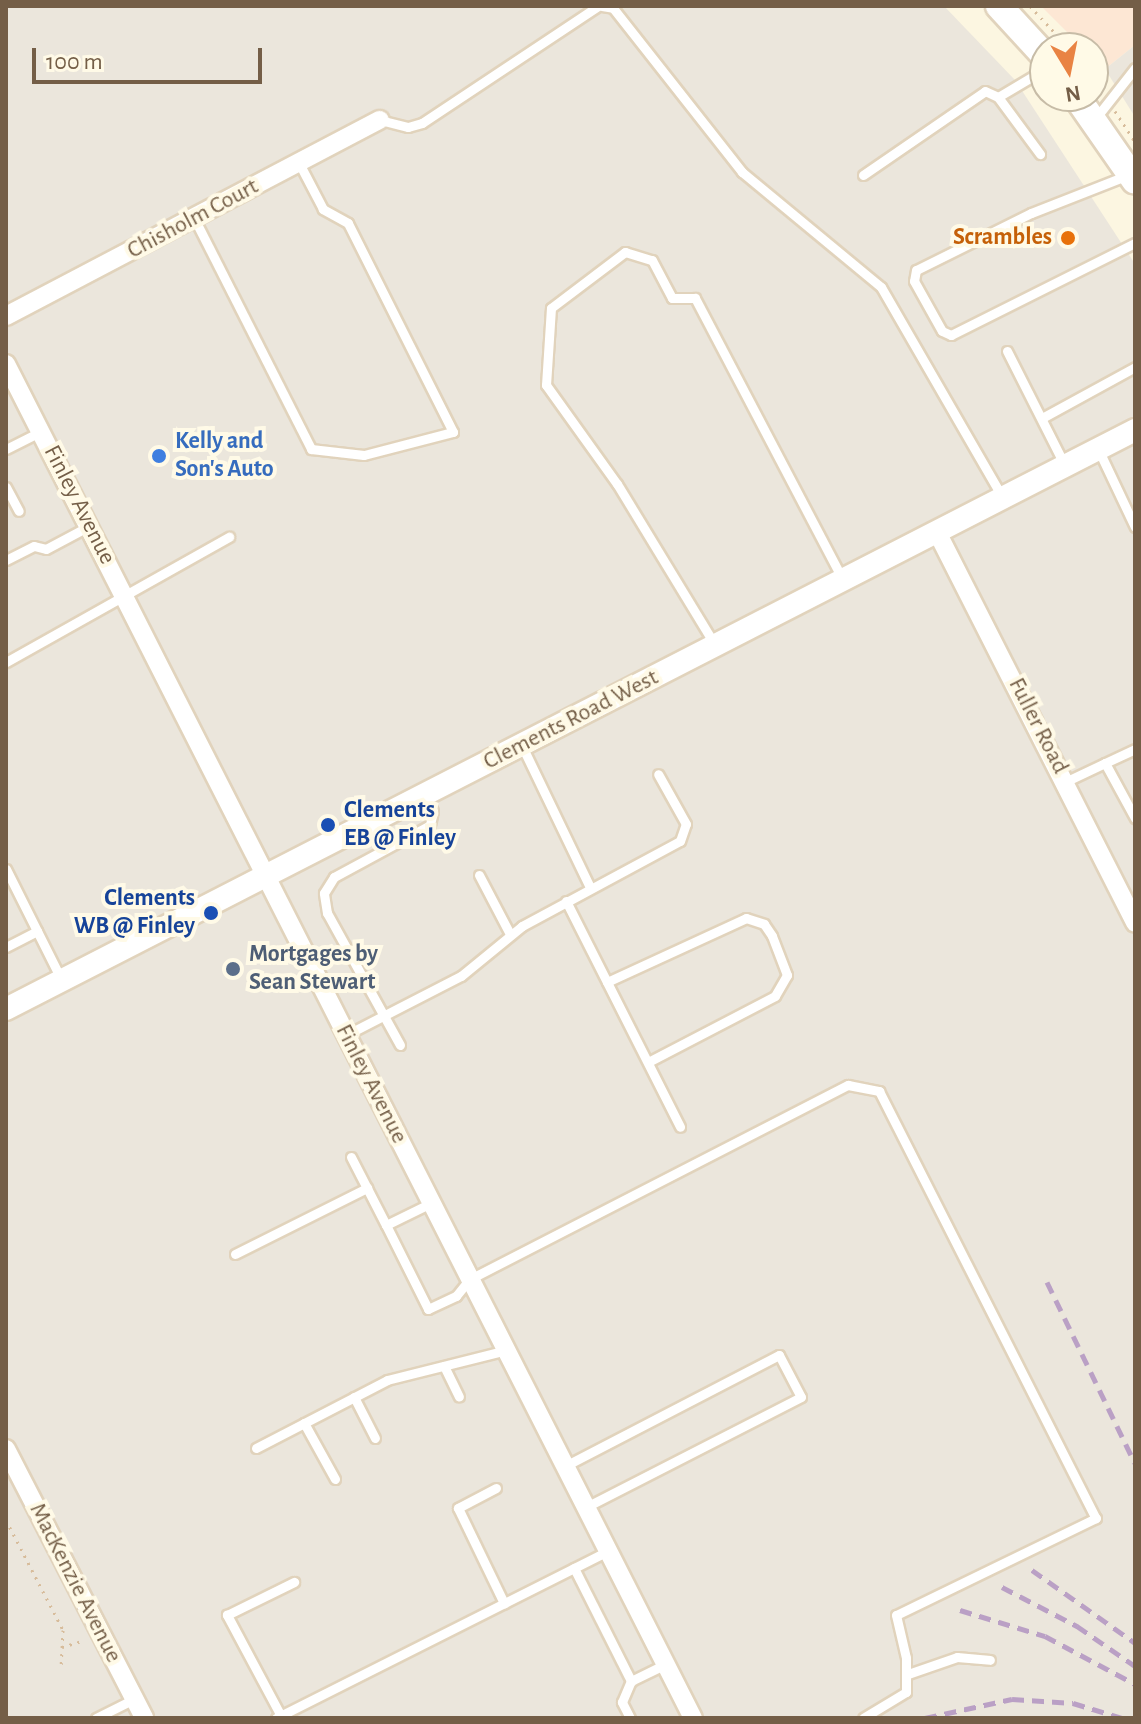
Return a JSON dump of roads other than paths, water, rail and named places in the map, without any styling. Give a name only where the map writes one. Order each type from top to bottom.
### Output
[{"type":"main road","points":[[999,6],[1029,39]]},
{"type":"main road","points":[[1088,112],[1133,177]]},
{"type":"street","name":"Chisholm Court","points":[[6,316],[380,120]]},
{"type":"street","name":"Finley Avenue","points":[[6,364],[693,1718]]},
{"type":"street","name":"Clements Road West","points":[[6,1009],[1135,430]]},
{"type":"street","name":"Fuller Road","points":[[937,532],[1067,781],[1135,923]]},
{"type":"street","name":"MacKenzie Avenue","points":[[6,1449],[144,1718]]},
{"type":"lane","points":[[380,120],[408,127],[422,123],[600,6],[613,8],[742,172],[881,287],[1002,497]]},
{"type":"lane","points":[[1094,120],[1134,70]]},
{"type":"lane","points":[[998,97],[1029,79]]},
{"type":"lane","points":[[863,175],[985,91],[998,97],[1040,154]]},
{"type":"lane","points":[[194,218],[311,449],[364,455],[453,432],[348,223],[323,209],[299,163]]},
{"type":"lane","points":[[1133,177],[980,238],[916,270],[914,281],[942,331],[951,335],[1135,243]]},
{"type":"lane","points":[[715,645],[625,497],[546,385],[551,308],[625,252],[652,260],[672,298],[695,298],[843,580]]},
{"type":"lane","points":[[1007,351],[1065,466]]},
{"type":"lane","points":[[1042,418],[1135,367]]},
{"type":"lane","points":[[6,449],[42,431]]},
{"type":"lane","points":[[1098,449],[1135,527]]},
{"type":"lane","points":[[6,487],[19,511]]},
{"type":"lane","points":[[1122,494],[1135,488]]},
{"type":"lane","points":[[6,560],[34,546],[46,549],[89,526]]},
{"type":"lane","points":[[6,662],[123,593],[229,537]]},
{"type":"lane","points":[[521,746],[590,887]]},
{"type":"lane","points":[[1067,781],[1135,749]]},
{"type":"lane","points":[[1105,763],[1135,818]]},
{"type":"lane","points":[[346,1035],[461,976],[489,957],[510,934],[685,834],[686,824],[658,774]]},
{"type":"lane","points":[[400,1045],[327,913],[324,893],[334,877],[430,825],[433,811],[426,795]]},
{"type":"lane","points":[[6,869],[62,981]]},
{"type":"lane","points":[[479,875],[510,934]]},
{"type":"lane","points":[[566,901],[680,1127]]},
{"type":"lane","points":[[607,982],[746,918],[764,924],[772,936],[787,975],[775,996],[648,1062]]},
{"type":"lane","points":[[6,947],[37,931]]},
{"type":"lane","points":[[351,1157],[428,1309],[456,1296],[470,1279],[848,1085],[879,1091],[1096,1518],[896,1615],[908,1674],[901,1699],[863,1718]]},
{"type":"lane","points":[[235,1254],[367,1188]]},
{"type":"lane","points":[[386,1225],[431,1203]]},
{"type":"lane","points":[[256,1448],[387,1380],[506,1350]]},
{"type":"lane","points":[[565,1466],[779,1355],[801,1397],[586,1507]]},
{"type":"lane","points":[[444,1366],[459,1397]]},
{"type":"lane","points":[[354,1397],[375,1438]]},
{"type":"lane","points":[[304,1423],[335,1479]]},
{"type":"lane","points":[[496,1488],[458,1508],[504,1603]]},
{"type":"lane","points":[[294,1582],[227,1615],[278,1717],[608,1551]]},
{"type":"lane","points":[[574,1568],[631,1681]]},
{"type":"lane","points":[[908,1674],[957,1657],[990,1660]]},
{"type":"lane","points":[[630,1718],[622,1702],[631,1681],[666,1664]]},
{"type":"lane","points":[[96,1718],[134,1699]]},
{"type":"railway","points":[[1047,1282],[1135,1463]]},
{"type":"railway","points":[[1032,1570],[1135,1643]]},
{"type":"railway","points":[[1002,1587],[1077,1626],[1135,1666]]},
{"type":"railway","points":[[960,1610],[1045,1636],[1135,1684]]},
{"type":"railway","points":[[925,1718],[1012,1699],[1073,1703],[1122,1718]]},
{"type":"place","name":"Scrambles","points":[[1068,238]]},
{"type":"place","name":"Kelly and Son's Auto","points":[[159,456]]},
{"type":"place","name":"Clements EB @ Finley","points":[[328,825]]},
{"type":"place","name":"Clements WB @ Finley","points":[[211,913]]},
{"type":"place","name":"Mortgages by Sean Stewart","points":[[233,969]]}]
